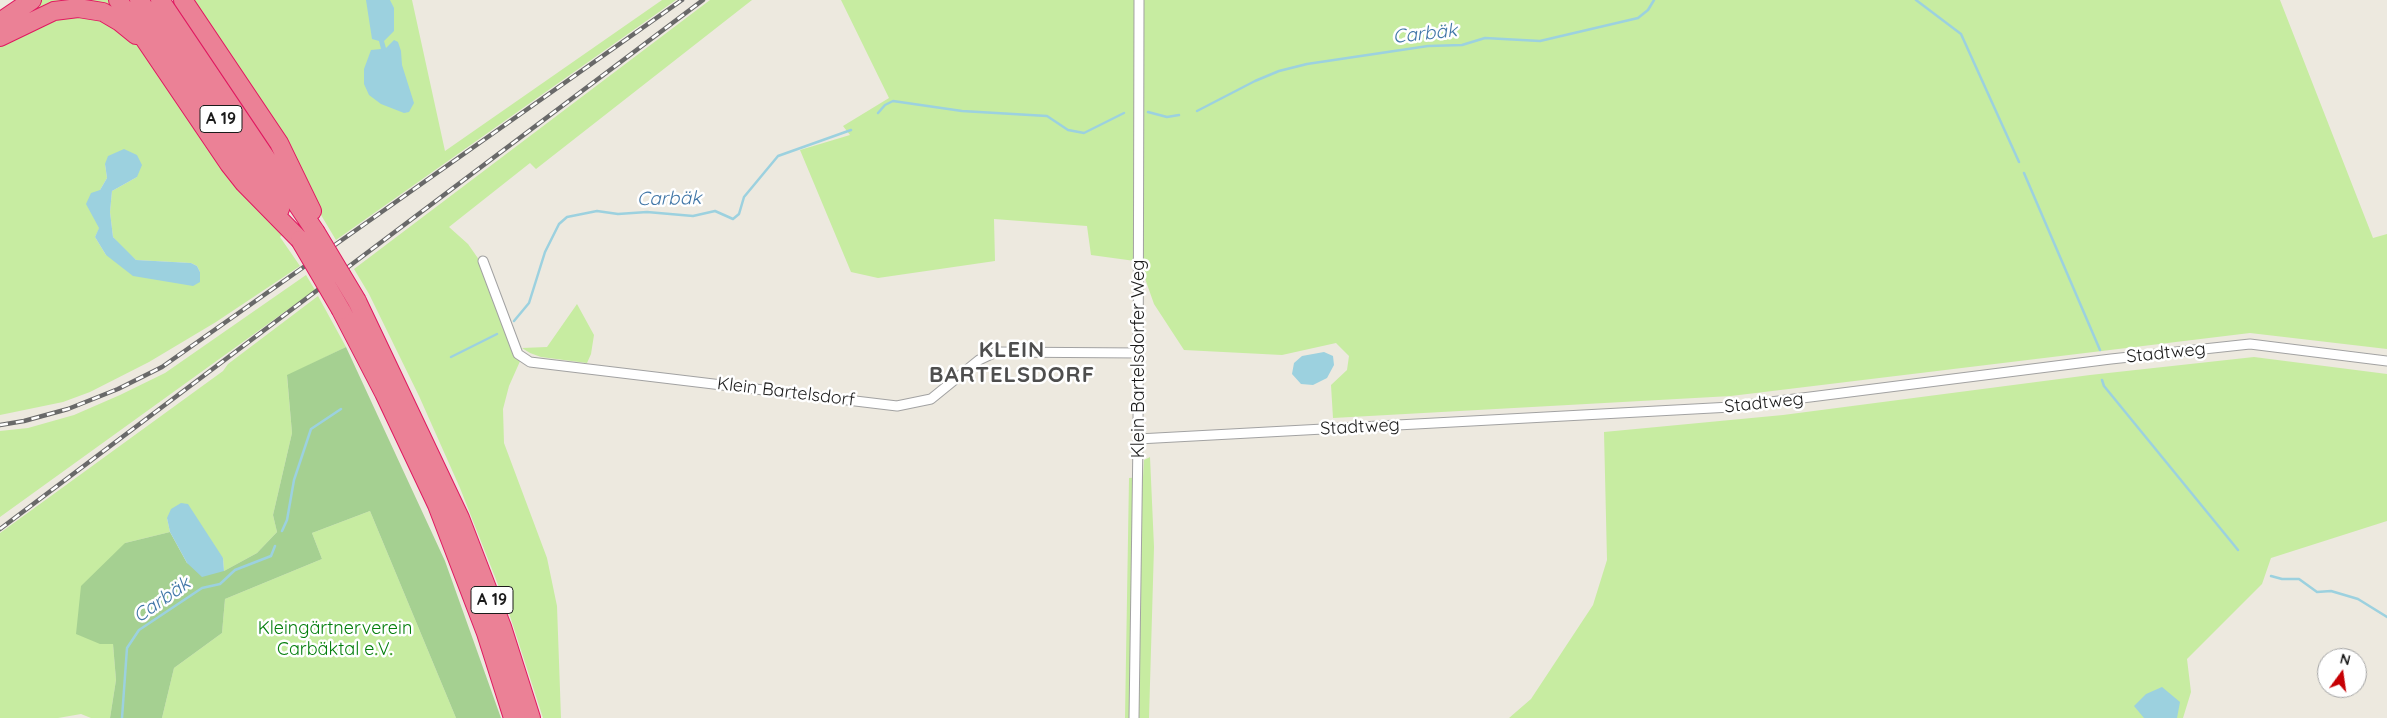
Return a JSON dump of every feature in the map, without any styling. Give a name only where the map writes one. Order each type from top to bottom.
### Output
[{"type":"highway","points":[[0,22],[32,0]]},
{"type":"highway","points":[[118,0],[229,164],[244,183],[300,240]]},
{"type":"highway","name":"A 19","points":[[139,0],[300,240],[341,310],[384,393],[436,505],[486,633],[513,718]]},
{"type":"highway","name":"A 19","points":[[160,0],[315,231],[357,301],[460,518],[502,627],[531,718]]},
{"type":"highway","points":[[187,3],[279,143],[313,212],[315,231]]},
{"type":"highway","points":[[0,37],[54,11],[78,8],[103,12],[147,42]]},
{"type":"street","name":"Klein Bartelsdorfer Weg","points":[[1134,718],[1139,353],[1139,0]]},
{"type":"street","name":"Klein Bartelsdorf","points":[[483,261],[518,354],[530,362],[897,406],[931,399],[979,360],[996,352],[1139,353]]},
{"type":"street","name":"Stadtweg","points":[[1138,439],[1731,407],[2111,359],[2250,344],[2387,361]]},
{"type":"green space","points":[[38,0],[114,0],[126,18],[53,3],[38,8],[0,28]]},
{"type":"green space","points":[[192,0],[412,0],[445,151],[662,0],[676,0],[336,240]]},
{"type":"green space","points":[[710,0],[752,0],[536,169],[530,163],[449,227],[468,244],[482,264],[521,359],[509,386],[503,409],[504,443],[547,558],[557,606],[561,718],[543,718],[508,610],[460,488],[419,396],[369,294],[354,269]]},
{"type":"green space","points":[[841,0],[1135,0],[1135,261],[1091,255],[1087,226],[994,219],[995,261],[878,278],[851,272],[800,150],[850,135],[843,126],[889,98]]},
{"type":"green space","points":[[1143,0],[2280,0],[2373,238],[2387,234],[2387,349],[2250,333],[1731,396],[1333,418],[1331,385],[1347,370],[1349,356],[1336,343],[1282,355],[1184,350],[1154,304],[1142,270]]},
{"type":"green space","points":[[91,14],[132,36],[220,158],[282,235],[280,237],[300,266],[216,322],[149,362],[90,392],[63,402],[0,415],[0,40],[40,20]],"holes":[[[105,164],[137,177],[112,191],[110,212],[113,237],[136,260],[191,263],[197,266],[200,272],[106,255],[95,237],[99,229],[100,190],[107,178]]]},
{"type":"green space","points":[[306,275],[315,290],[0,517],[0,431],[28,428],[74,415],[165,373]]},
{"type":"green space","points":[[318,296],[346,347],[287,376],[292,433],[273,515],[277,532],[257,553],[224,571],[223,558],[167,518],[170,532],[125,543],[113,644],[116,680],[110,718],[91,718],[81,714],[58,718],[0,718],[0,533],[223,371],[228,364]]},
{"type":"green space","points":[[577,304],[594,335],[591,354],[587,363],[541,357],[522,348],[547,347]]},
{"type":"green space","points":[[346,347],[445,561],[501,718],[456,718],[370,511],[312,533],[322,559],[225,599],[222,633],[174,668],[162,718],[110,718],[116,680],[113,644],[100,644],[76,634],[81,586],[125,543],[170,532],[187,563],[224,571],[257,553],[277,532],[273,515],[292,433],[287,375]]},
{"type":"green space","points":[[2254,357],[2387,374],[2387,521],[2271,558],[2262,584],[2187,659],[2191,692],[2183,718],[1509,718],[1531,699],[1593,605],[1607,560],[1604,432],[1783,415],[2090,375]]},
{"type":"green space","points":[[1150,457],[1154,547],[1149,718],[1125,718],[1129,478],[1143,477],[1144,460]]},
{"type":"green space","name":"Kleingärtnerverein Carbäktal e.V.","points":[[370,511],[456,718],[162,718],[174,668],[222,633],[225,599],[322,559],[312,533]]},
{"type":"water","points":[[366,0],[390,0],[394,8],[394,31],[384,41],[386,48],[394,40],[398,42],[402,65],[414,103],[409,112],[404,113],[381,104],[369,95],[364,84],[364,69],[371,50],[381,49],[379,41],[372,39]]},
{"type":"water","points":[[124,149],[137,155],[142,165],[137,177],[112,191],[110,212],[113,237],[136,260],[191,263],[197,266],[200,272],[200,282],[193,286],[133,276],[106,255],[95,237],[99,228],[86,204],[91,193],[100,190],[107,178],[105,164],[108,156]]},
{"type":"water","points":[[1324,352],[1333,356],[1334,365],[1327,378],[1313,385],[1301,384],[1292,374],[1294,363],[1302,356]]},
{"type":"water","points":[[181,503],[188,504],[223,558],[224,571],[202,577],[187,563],[170,532],[167,518],[171,509]]},
{"type":"water","points":[[2162,687],[2180,702],[2177,718],[2144,718],[2134,706],[2146,694]]},
{"type":"waterway","name":"Carbäk","points":[[1197,111],[1255,81],[1279,71],[1307,64],[1428,46],[1462,45],[1485,38],[1540,41],[1638,18],[1648,10],[1654,0]]},
{"type":"waterway","points":[[1916,0],[1961,34],[2019,162]]},
{"type":"waterway","name":"Carbäk","points":[[878,113],[885,105],[893,101],[962,111],[1047,116],[1068,130],[1084,133],[1124,113]]},
{"type":"waterway","name":"Carbäk","points":[[1148,112],[1167,117],[1179,115]]},
{"type":"waterway","name":"Carbäk","points":[[514,321],[529,303],[545,252],[559,224],[567,217],[597,211],[618,214],[647,212],[693,216],[715,211],[733,219],[739,214],[744,197],[778,156],[851,130]]},
{"type":"waterway","points":[[2024,173],[2100,350]]},
{"type":"waterway","name":"Carbäk","points":[[451,357],[497,334]]},
{"type":"waterway","points":[[2102,380],[2104,386],[2238,550]]},
{"type":"waterway","name":"Carbäk","points":[[282,531],[287,520],[294,480],[311,429],[341,409]]},
{"type":"waterway","name":"Carbäk","points":[[122,718],[127,648],[139,630],[202,588],[220,584],[235,570],[271,556],[275,546]]},
{"type":"waterway","points":[[2271,576],[2282,579],[2299,579],[2317,592],[2331,591],[2358,599],[2387,617]]},
{"type":"railway","points":[[0,425],[24,421],[68,409],[118,389],[162,367],[682,0]]},
{"type":"railway","points":[[0,529],[703,0]]},
{"type":"district","name":"KLEIN BARTELSDORF","points":[[1012,362]]}]
